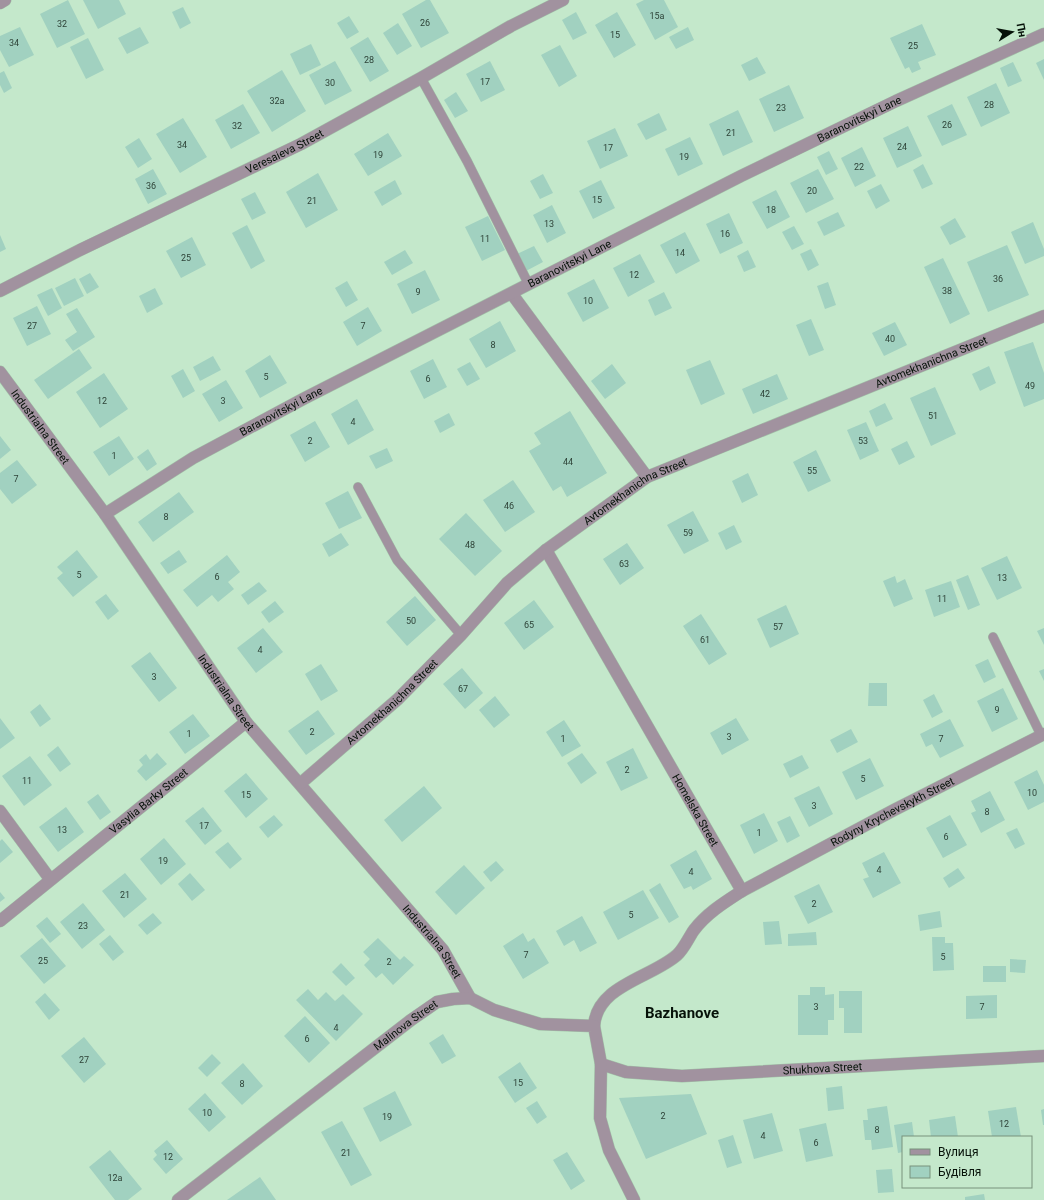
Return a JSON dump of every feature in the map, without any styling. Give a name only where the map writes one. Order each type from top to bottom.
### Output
[{"type":"street","points":[[0,2],[5,0]]},
{"type":"street","name":"Veresaieva Street","points":[[0,291],[80,250],[301,144],[421,78],[511,26],[563,0]]},
{"type":"street","name":"Baranovitskyi Lane","points":[[105,514],[193,458],[305,398],[776,159],[896,101],[1044,34]]},
{"type":"street","points":[[512,294],[647,477]]},
{"type":"street","name":"Avtomekhanichna Street","points":[[301,783],[398,699],[461,635],[507,583],[546,550],[647,477],[1044,316]]},
{"type":"street","name":"Industrialna Street","points":[[0,372],[105,514],[246,722],[301,783],[443,950],[470,998]]},
{"type":"street","name":"Homelska Street","points":[[546,550],[742,891]]},
{"type":"street","name":"Vasylia Barky Street","points":[[0,921],[50,879],[246,722]]},
{"type":"street","name":"Rodyny Krychevskykh Street","points":[[742,891],[894,810],[1043,735]]},
{"type":"street","points":[[0,811],[50,879]]},
{"type":"street","points":[[634,1200],[610,1150],[600,1118],[601,1064],[594,1026],[595,1015],[600,1005],[616,990],[654,971],[678,954],[695,928],[716,908],[742,891]]},
{"type":"street","points":[[470,998],[494,1010],[540,1024],[594,1026]]},
{"type":"street","name":"Malinova Street","points":[[178,1200],[411,1020],[437,1002],[470,998]]},
{"type":"street","name":"Shukhova Street","points":[[601,1064],[626,1072],[682,1076],[1044,1056]]},
{"type":"lane","points":[[421,78],[467,162],[529,285]]},
{"type":"lane","points":[[358,487],[398,560],[461,635]]},
{"type":"lane","points":[[993,637],[1043,735]]},
{"type":"building","points":[[68,0],[85,34],[57,48],[40,14]]},
{"type":"building","points":[[83,0],[119,0],[126,14],[98,29]]},
{"type":"building","points":[[426,0],[430,0],[449,33],[421,48],[402,14]]},
{"type":"building","points":[[644,0],[664,0],[678,27],[655,40],[636,4]]},
{"type":"building","points":[[183,7],[191,23],[180,29],[172,12]]},
{"type":"building","points":[[576,12],[587,33],[573,40],[562,20]]},
{"type":"building","points":[[617,12],[636,45],[614,58],[595,25]]},
{"type":"building","points":[[349,16],[359,32],[347,39],[337,23]]},
{"type":"building","points":[[398,23],[412,46],[397,55],[383,33]]},
{"type":"building","points":[[922,24],[936,55],[918,62],[921,69],[912,73],[909,67],[905,69],[890,38]]},
{"type":"building","points":[[20,27],[34,55],[9,67],[0,50],[0,36]]},
{"type":"building","points":[[140,27],[149,43],[127,54],[118,38]]},
{"type":"building","points":[[688,27],[694,40],[676,49],[669,37]]},
{"type":"building","points":[[368,37],[389,71],[370,82],[350,48]]},
{"type":"building","points":[[88,38],[104,70],[86,79],[70,47]]},
{"type":"building","points":[[311,44],[321,65],[300,75],[290,54]]},
{"type":"building","points":[[560,45],[577,76],[559,87],[541,55]]},
{"type":"building","points":[[757,57],[766,73],[749,81],[741,65]]},
{"type":"building","points":[[1044,59],[1044,80],[1036,63]]},
{"type":"building","points":[[335,61],[352,91],[325,105],[309,75]]},
{"type":"building","points":[[490,61],[505,90],[481,102],[466,74]]},
{"type":"building","points":[[1013,62],[1022,81],[1008,87],[1000,68]]},
{"type":"building","points":[[282,70],[306,111],[272,132],[247,91]]},
{"type":"building","points":[[4,71],[12,88],[4,93],[0,85],[0,73]]},
{"type":"building","points":[[996,83],[1010,113],[981,127],[967,97]]},
{"type":"building","points":[[789,85],[804,118],[774,132],[759,99]]},
{"type":"building","points":[[456,92],[468,111],[455,118],[444,100]]},
{"type":"building","points":[[243,104],[260,133],[231,149],[215,120]]},
{"type":"building","points":[[952,104],[967,135],[942,146],[927,116]]},
{"type":"building","points":[[738,110],[753,142],[723,156],[709,124]]},
{"type":"building","points":[[659,113],[667,130],[646,140],[637,124]]},
{"type":"building","points":[[183,118],[207,157],[180,173],[156,134]]},
{"type":"building","points":[[908,126],[922,156],[897,168],[883,138]]},
{"type":"building","points":[[615,128],[628,156],[600,169],[587,141]]},
{"type":"building","points":[[388,133],[402,156],[368,176],[354,154]]},
{"type":"building","points":[[690,137],[703,164],[678,176],[665,149]]},
{"type":"building","points":[[139,138],[152,159],[138,168],[125,147]]},
{"type":"building","points":[[862,147],[876,176],[855,187],[841,158]]},
{"type":"building","points":[[829,151],[838,169],[826,175],[817,157]]},
{"type":"building","points":[[923,164],[933,184],[922,189],[913,170]]},
{"type":"building","points":[[153,169],[167,194],[148,204],[135,179]]},
{"type":"building","points":[[818,169],[834,199],[806,213],[790,183]]},
{"type":"building","points":[[318,173],[338,210],[306,228],[286,192]]},
{"type":"building","points":[[543,174],[553,193],[540,199],[530,181]]},
{"type":"building","points":[[395,180],[402,194],[382,206],[374,192]]},
{"type":"building","points":[[601,180],[615,208],[593,219],[579,191]]},
{"type":"building","points":[[881,184],[890,201],[876,209],[867,191]]},
{"type":"building","points":[[776,190],[790,217],[767,229],[752,202]]},
{"type":"building","points":[[255,192],[266,213],[252,220],[241,199]]},
{"type":"building","points":[[552,205],[566,233],[547,243],[533,215]]},
{"type":"building","points":[[838,212],[845,226],[824,236],[817,222]]},
{"type":"building","points":[[729,213],[743,243],[720,254],[706,224]]},
{"type":"building","points":[[488,216],[505,250],[482,261],[465,227]]},
{"type":"building","points":[[955,218],[966,237],[950,245],[940,227]]},
{"type":"building","points":[[1033,222],[1044,249],[1044,256],[1025,264],[1011,232]]},
{"type":"building","points":[[247,225],[265,261],[251,269],[232,233]]},
{"type":"building","points":[[794,226],[804,244],[792,250],[782,232]]},
{"type":"building","points":[[685,232],[700,261],[676,274],[660,245]]},
{"type":"building","points":[[0,235],[6,249],[0,252]]},
{"type":"building","points":[[192,237],[206,265],[181,278],[166,251]]},
{"type":"building","points":[[1007,245],[1029,295],[988,312],[967,262]]},
{"type":"building","points":[[534,246],[543,262],[526,271],[517,254]]},
{"type":"building","points":[[811,249],[819,265],[808,271],[800,254]]},
{"type":"building","points":[[405,250],[413,263],[392,275],[384,262]]},
{"type":"building","points":[[748,250],[756,267],[744,272],[737,256]]},
{"type":"building","points":[[640,254],[655,282],[628,297],[613,268]]},
{"type":"building","points":[[943,258],[970,314],[950,324],[924,267]]},
{"type":"building","points":[[425,270],[440,300],[412,314],[397,284]]},
{"type":"building","points":[[90,273],[99,287],[87,294],[79,279]]},
{"type":"building","points":[[75,278],[84,296],[64,306],[55,288]]},
{"type":"building","points":[[594,279],[609,308],[583,322],[567,293]]},
{"type":"building","points":[[347,281],[358,300],[346,307],[335,288]]},
{"type":"building","points":[[828,282],[836,305],[825,309],[817,286]]},
{"type":"building","points":[[52,288],[62,308],[48,316],[37,295]]},
{"type":"building","points":[[155,288],[163,304],[147,313],[139,296]]},
{"type":"building","points":[[664,292],[672,308],[655,316],[648,300]]},
{"type":"building","points":[[37,306],[51,334],[27,346],[13,318]]},
{"type":"building","points":[[368,307],[382,331],[357,346],[343,322]]},
{"type":"building","points":[[77,308],[95,337],[73,351],[65,340],[77,332],[66,314]]},
{"type":"building","points":[[811,319],[824,350],[809,356],[796,325]]},
{"type":"building","points":[[500,321],[516,351],[486,368],[469,339]]},
{"type":"building","points":[[895,322],[907,345],[884,356],[872,333]]},
{"type":"building","points":[[1033,342],[1044,373],[1044,399],[1024,407],[1004,352]]},
{"type":"building","points":[[79,349],[92,368],[48,399],[34,380]]},
{"type":"building","points":[[270,355],[287,383],[260,398],[245,371]]},
{"type":"building","points":[[213,356],[221,370],[200,381],[193,367]]},
{"type":"building","points":[[433,359],[447,387],[424,399],[410,371]]},
{"type":"building","points":[[710,360],[725,394],[701,405],[686,370]]},
{"type":"building","points":[[470,362],[480,379],[467,386],[457,369]]},
{"type":"building","points":[[612,364],[626,383],[605,399],[591,381]]},
{"type":"building","points":[[989,366],[996,383],[980,391],[972,374]]},
{"type":"building","points":[[183,369],[195,391],[183,398],[171,376]]},
{"type":"building","points":[[104,373],[128,409],[100,428],[76,392]]},
{"type":"building","points":[[777,374],[788,399],[753,414],[742,389]]},
{"type":"building","points":[[226,380],[243,408],[219,422],[202,394]]},
{"type":"building","points":[[935,387],[956,434],[931,446],[910,398]]},
{"type":"building","points":[[357,399],[374,430],[348,445],[331,414]]},
{"type":"building","points":[[885,403],[893,419],[876,427],[869,411]]},
{"type":"building","points":[[570,411],[607,473],[567,497],[561,486],[553,491],[529,451],[541,444],[534,433]]},
{"type":"building","points":[[449,413],[455,425],[440,433],[434,421]]},
{"type":"building","points":[[315,421],[330,447],[305,462],[290,435]]},
{"type":"building","points":[[866,422],[879,451],[860,460],[847,430]]},
{"type":"building","points":[[0,436],[11,450],[0,459]]},
{"type":"building","points":[[119,436],[134,459],[109,476],[93,452]]},
{"type":"building","points":[[907,441],[915,457],[899,465],[891,449]]},
{"type":"building","points":[[387,448],[393,461],[376,469],[369,456]]},
{"type":"building","points":[[148,449],[157,464],[147,471],[137,457]]},
{"type":"building","points":[[816,450],[831,481],[808,492],[793,462]]},
{"type":"building","points":[[17,460],[37,485],[12,504],[0,489],[0,473]]},
{"type":"building","points":[[748,473],[758,495],[742,503],[732,481]]},
{"type":"building","points":[[513,480],[535,512],[505,532],[483,500]]},
{"type":"building","points":[[348,491],[362,518],[339,529],[325,503]]},
{"type":"building","points":[[179,492],[194,512],[153,542],[138,522]]},
{"type":"building","points":[[693,511],[709,541],[684,554],[667,525]]},
{"type":"building","points":[[466,513],[502,551],[475,576],[439,539]]},
{"type":"building","points":[[734,525],[742,542],[726,550],[718,533]]},
{"type":"building","points":[[341,533],[349,545],[329,557],[322,544]]},
{"type":"building","points":[[627,543],[644,568],[620,585],[603,559]]},
{"type":"building","points":[[77,550],[98,577],[73,597],[57,578],[63,573],[57,567]]},
{"type":"building","points":[[179,550],[187,562],[168,574],[160,563]]},
{"type":"building","points":[[227,555],[240,572],[228,582],[234,589],[218,602],[212,595],[197,607],[183,590]]},
{"type":"building","points":[[1007,556],[1022,588],[997,600],[981,568]]},
{"type":"building","points":[[968,575],[980,605],[968,610],[956,580]]},
{"type":"building","points":[[895,576],[897,583],[905,579],[913,599],[894,607],[883,581]]},
{"type":"building","points":[[951,581],[960,607],[934,617],[925,590]]},
{"type":"building","points":[[259,582],[267,591],[248,605],[241,595]]},
{"type":"building","points":[[106,594],[119,611],[108,620],[95,602]]},
{"type":"building","points":[[415,596],[436,620],[407,646],[386,622]]},
{"type":"building","points":[[534,600],[554,627],[524,650],[504,623]]},
{"type":"building","points":[[275,601],[284,612],[269,623],[261,612]]},
{"type":"building","points":[[786,605],[799,634],[770,648],[757,619]]},
{"type":"building","points":[[701,614],[727,654],[709,665],[683,626]]},
{"type":"building","points":[[263,628],[283,652],[256,673],[237,648]]},
{"type":"building","points":[[1044,628],[1044,645],[1037,631]]},
{"type":"building","points":[[150,652],[177,688],[159,702],[131,666]]},
{"type":"building","points":[[988,659],[996,677],[984,683],[975,665]]},
{"type":"building","points":[[321,664],[338,691],[321,701],[305,674]]},
{"type":"building","points":[[462,668],[483,693],[465,709],[443,684]]},
{"type":"building","points":[[1044,669],[1044,681],[1039,671]]},
{"type":"building","points":[[869,683],[887,683],[887,706],[868,706]]},
{"type":"building","points":[[1003,688],[1018,719],[992,732],[977,701]]},
{"type":"building","points":[[934,694],[943,712],[932,718],[923,700]]},
{"type":"building","points":[[495,696],[510,715],[494,728],[479,710]]},
{"type":"building","points":[[40,704],[51,719],[40,727],[30,712]]},
{"type":"building","points":[[318,710],[335,734],[306,755],[288,731]]},
{"type":"building","points":[[193,714],[210,736],[185,754],[169,732]]},
{"type":"building","points":[[0,718],[15,738],[0,749]]},
{"type":"building","points":[[736,718],[749,740],[722,755],[710,733]]},
{"type":"building","points":[[950,719],[964,746],[940,758],[932,744],[926,747],[920,734]]},
{"type":"building","points":[[564,720],[581,746],[562,757],[546,732]]},
{"type":"building","points":[[851,729],[858,742],[837,753],[830,740]]},
{"type":"building","points":[[58,746],[71,764],[60,772],[47,755]]},
{"type":"building","points":[[633,748],[648,778],[621,791],[606,762]]},
{"type":"building","points":[[157,753],[167,764],[146,781],[137,771],[143,765],[139,760],[146,754],[150,760]]},
{"type":"building","points":[[582,753],[597,773],[581,784],[567,763]]},
{"type":"building","points":[[802,755],[809,768],[790,778],[783,764]]},
{"type":"building","points":[[30,756],[52,785],[24,806],[2,776]]},
{"type":"building","points":[[870,758],[884,786],[856,800],[842,772]]},
{"type":"building","points":[[1037,770],[1044,785],[1044,802],[1028,810],[1014,782]]},
{"type":"building","points":[[246,773],[268,799],[246,818],[224,791]]},
{"type":"building","points":[[424,786],[442,808],[402,842],[384,820]]},
{"type":"building","points":[[819,786],[833,814],[809,827],[794,798]]},
{"type":"building","points":[[990,791],[1005,820],[981,833],[971,813],[976,811],[971,801]]},
{"type":"building","points":[[98,794],[111,812],[100,820],[87,802]]},
{"type":"building","points":[[66,807],[84,832],[58,852],[39,827]]},
{"type":"building","points":[[203,807],[222,831],[205,845],[185,821]]},
{"type":"building","points":[[764,813],[778,841],[754,854],[740,825]]},
{"type":"building","points":[[274,815],[283,825],[268,838],[259,827]]},
{"type":"building","points":[[950,815],[967,845],[943,858],[926,828]]},
{"type":"building","points":[[790,816],[800,836],[787,843],[777,822]]},
{"type":"building","points":[[1017,828],[1025,844],[1015,849],[1006,833]]},
{"type":"building","points":[[164,838],[186,864],[161,885],[140,859]]},
{"type":"building","points":[[2,839],[13,852],[0,863],[0,841]]},
{"type":"building","points":[[228,842],[242,859],[230,869],[215,852]]},
{"type":"building","points":[[696,850],[712,879],[693,890],[691,886],[684,889],[670,865]]},
{"type":"building","points":[[884,852],[901,883],[873,898],[863,879],[869,877],[862,863]]},
{"type":"building","points":[[496,861],[504,870],[491,882],[483,872]]},
{"type":"building","points":[[464,865],[485,888],[456,915],[435,892]]},
{"type":"building","points":[[958,868],[965,878],[949,888],[943,878]]},
{"type":"building","points":[[125,873],[147,899],[124,918],[102,891]]},
{"type":"building","points":[[190,873],[205,890],[192,901],[178,884]]},
{"type":"building","points":[[660,883],[679,917],[669,923],[649,890]]},
{"type":"building","points":[[819,884],[833,912],[808,924],[794,896]]},
{"type":"building","points":[[643,890],[659,918],[618,940],[603,912]]},
{"type":"building","points":[[0,892],[5,898],[0,902]]},
{"type":"building","points":[[83,903],[105,930],[82,949],[60,922]]},
{"type":"building","points":[[940,911],[942,927],[920,931],[918,915]]},
{"type":"building","points":[[153,913],[162,923],[147,935],[138,925]]},
{"type":"building","points":[[582,916],[597,943],[580,952],[574,940],[564,946],[556,931]]},
{"type":"building","points":[[47,917],[61,934],[50,943],[36,926]]},
{"type":"building","points":[[779,921],[782,944],[765,945],[763,922]]},
{"type":"building","points":[[816,932],[817,945],[788,946],[788,934]]},
{"type":"building","points":[[523,933],[528,942],[534,938],[549,963],[523,979],[503,946]]},
{"type":"building","points":[[110,935],[124,952],[113,961],[99,944]]},
{"type":"building","points":[[932,937],[945,937],[945,943],[953,943],[954,970],[933,971]]},
{"type":"building","points":[[42,938],[66,966],[44,984],[20,956]]},
{"type":"building","points":[[378,938],[400,960],[404,956],[414,965],[393,985],[382,973],[376,978],[364,965],[370,959],[363,952]]},
{"type":"building","points":[[1010,959],[1026,960],[1025,973],[1010,972]]},
{"type":"building","points":[[341,963],[355,978],[346,986],[332,972]]},
{"type":"building","points":[[983,966],[1006,966],[1006,982],[983,982]]},
{"type":"building","points":[[810,987],[825,987],[825,995],[834,994],[834,1020],[828,1020],[828,1035],[798,1035],[798,995],[810,995]]},
{"type":"building","points":[[308,989],[318,1000],[326,992],[335,1001],[343,994],[363,1014],[336,1041],[296,1000]]},
{"type":"building","points":[[839,991],[862,991],[862,1033],[844,1033],[844,1008],[839,1008]]},
{"type":"building","points":[[45,993],[60,1010],[49,1020],[35,1002]]},
{"type":"building","points":[[997,995],[997,1018],[966,1019],[966,996]]},
{"type":"building","points":[[305,1016],[330,1043],[309,1063],[284,1036]]},
{"type":"building","points":[[443,1034],[456,1056],[442,1064],[429,1043]]},
{"type":"building","points":[[84,1037],[106,1064],[84,1083],[61,1056]]},
{"type":"building","points":[[212,1054],[221,1063],[207,1077],[198,1068]]},
{"type":"building","points":[[520,1062],[537,1088],[515,1103],[498,1077]]},
{"type":"building","points":[[243,1063],[263,1086],[242,1105],[221,1083]]},
{"type":"building","points":[[842,1086],[844,1109],[828,1111],[826,1088]]},
{"type":"building","points":[[395,1091],[412,1125],[380,1142],[363,1108]]},
{"type":"building","points":[[205,1093],[226,1117],[209,1132],[188,1109]]},
{"type":"building","points":[[691,1094],[707,1134],[646,1159],[619,1098]]},
{"type":"building","points":[[537,1101],[547,1117],[537,1124],[526,1108]]},
{"type":"building","points":[[887,1106],[893,1147],[872,1150],[871,1140],[865,1140],[863,1120],[868,1120],[867,1109]]},
{"type":"building","points":[[1016,1107],[1021,1136],[992,1136],[988,1111]]},
{"type":"building","points":[[1044,1109],[1044,1125],[1043,1125],[1041,1110]]},
{"type":"building","points":[[772,1113],[783,1151],[754,1159],[743,1120]]},
{"type":"building","points":[[955,1116],[958,1136],[931,1136],[929,1120]]},
{"type":"building","points":[[342,1121],[372,1175],[351,1186],[321,1132]]},
{"type":"building","points":[[912,1122],[914,1136],[902,1136],[902,1152],[898,1153],[894,1125]]},
{"type":"building","points":[[826,1123],[833,1156],[806,1162],[799,1129]]},
{"type":"building","points":[[733,1135],[742,1163],[727,1168],[718,1140]]},
{"type":"building","points":[[167,1140],[183,1159],[166,1174],[153,1159],[157,1155],[154,1151]]},
{"type":"building","points":[[110,1150],[142,1189],[128,1200],[115,1200],[89,1167]]},
{"type":"building","points":[[567,1152],[585,1181],[571,1190],[553,1160]]},
{"type":"building","points":[[892,1169],[894,1192],[878,1193],[876,1170]]},
{"type":"building","points":[[260,1177],[276,1200],[227,1200]]},
{"type":"building","points":[[984,1194],[985,1200],[965,1200],[965,1197]]},
{"type":"district","name":"Bazhanove","points":[[682,1013]]}]
